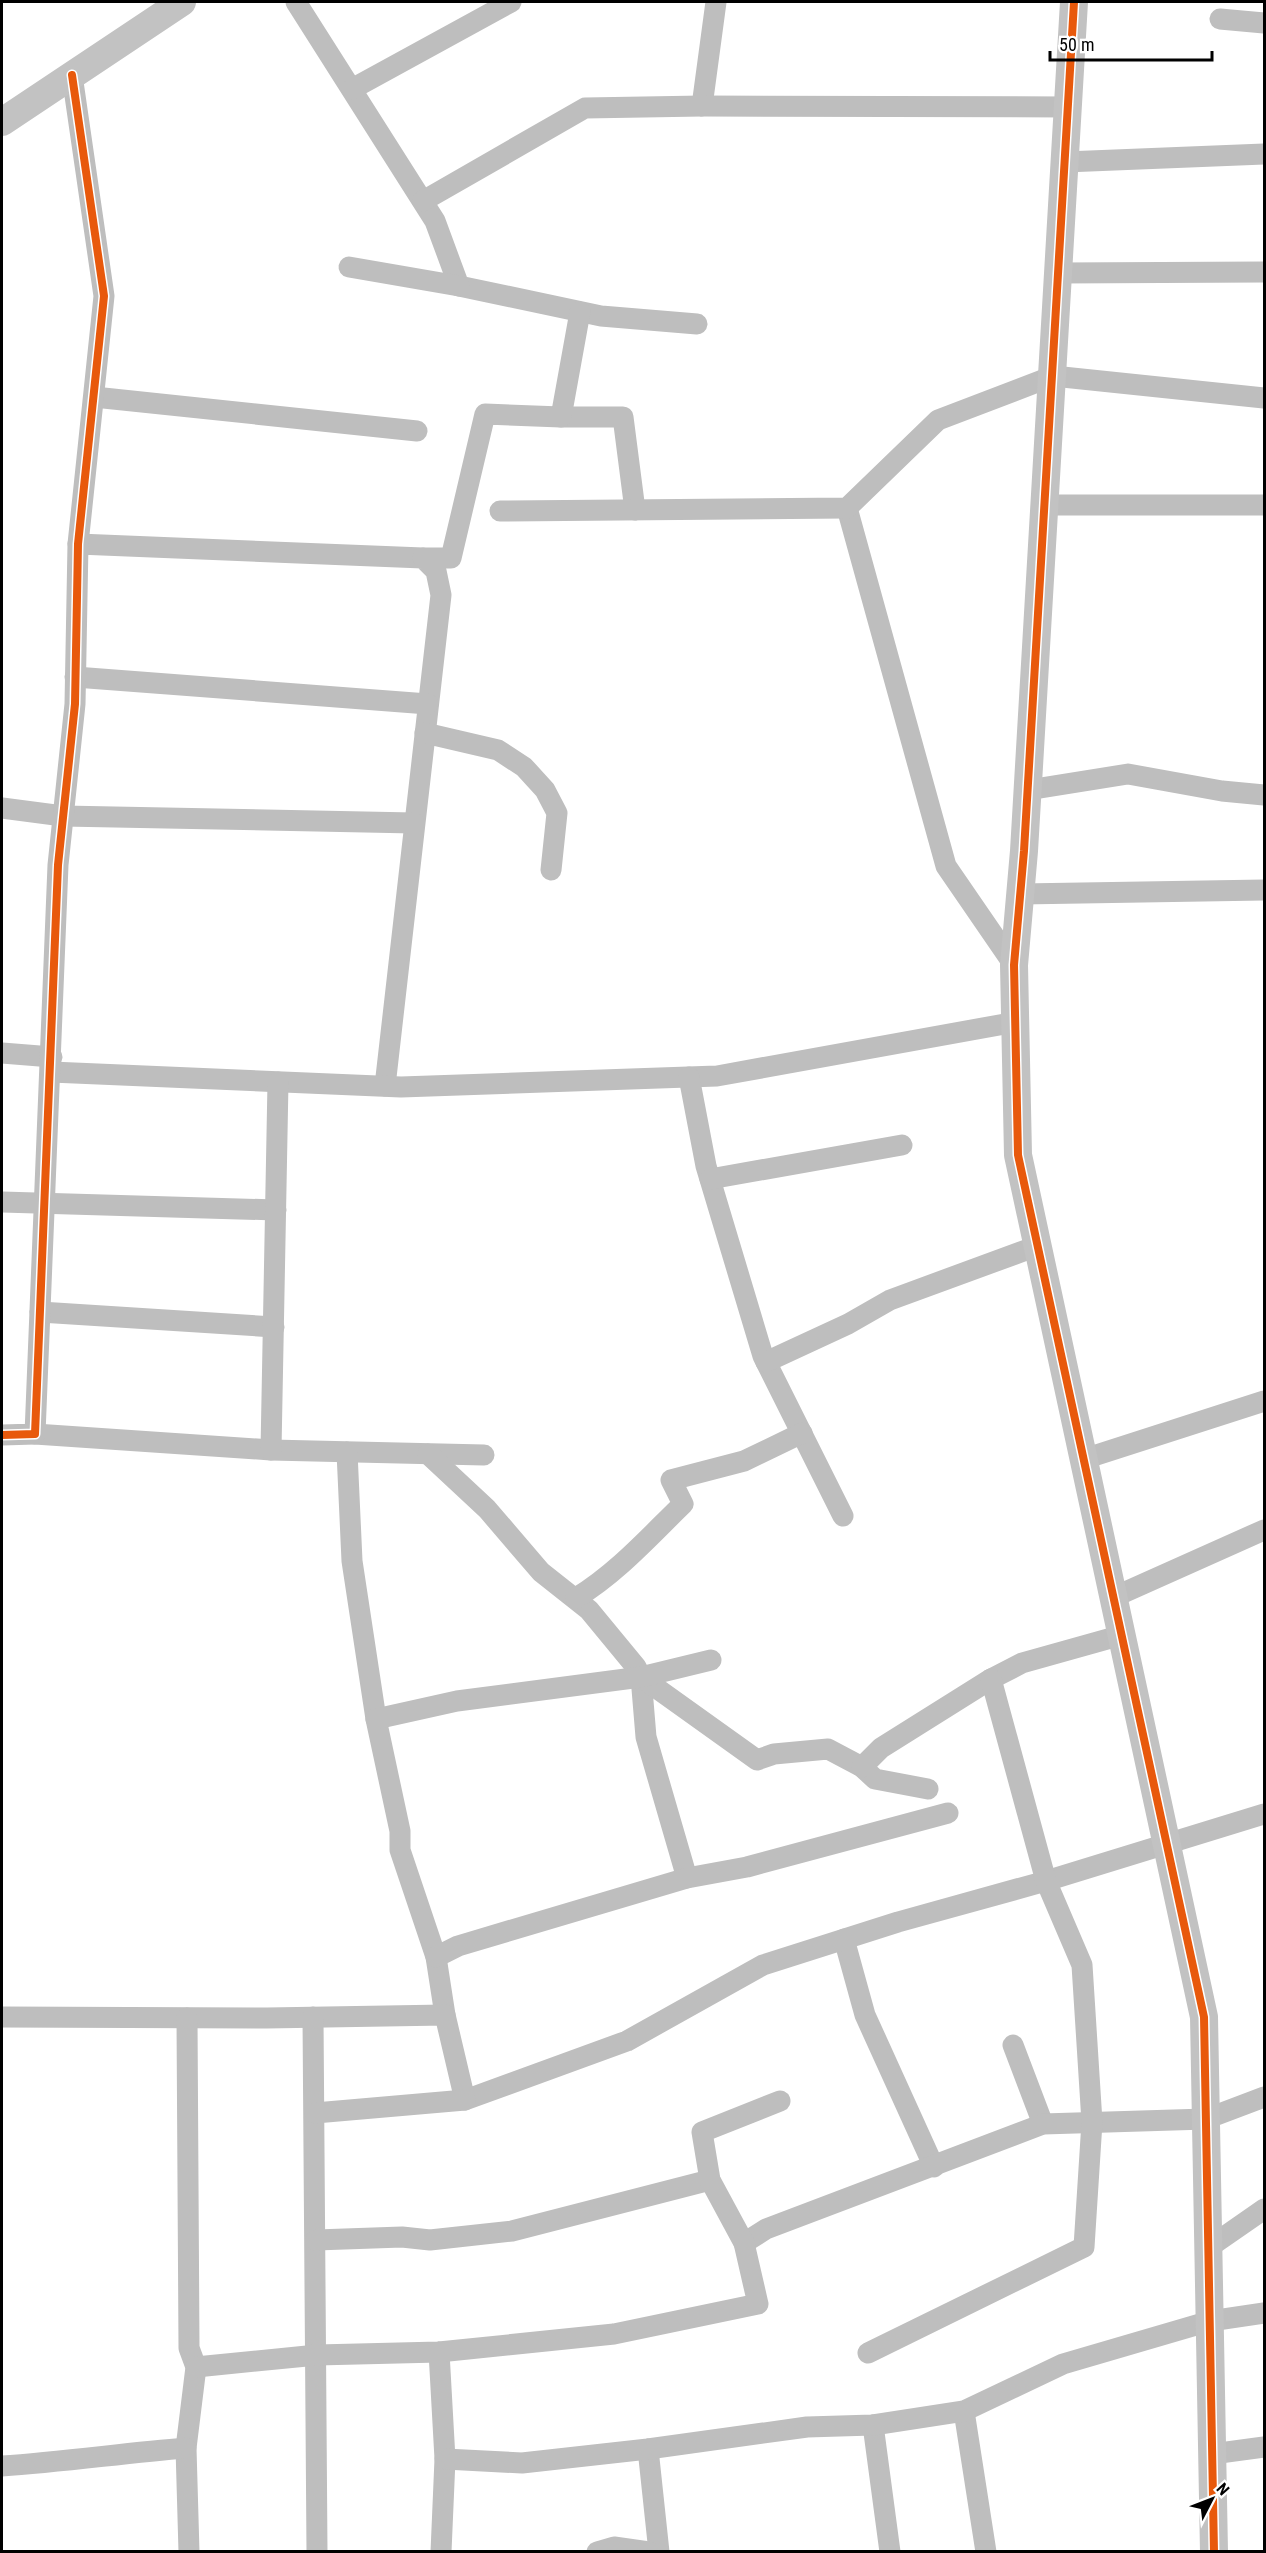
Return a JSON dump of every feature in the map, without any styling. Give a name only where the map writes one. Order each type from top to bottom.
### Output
[{"type":"street","points":[[2,122],[182,2]]},
{"type":"street","points":[[296,2],[435,221],[459,286]]},
{"type":"street","points":[[352,89],[511,2]]},
{"type":"street","points":[[702,106],[716,2]]},
{"type":"street","points":[[1074,2],[1028,789],[1014,965],[1018,1155],[1204,2017],[1214,2552]]},
{"type":"street","points":[[1220,19],[1264,23]]},
{"type":"street","points":[[35,1434],[58,865],[75,704],[78,544],[104,296],[72,75]]},
{"type":"street","points":[[423,201],[585,108],[1068,107]]},
{"type":"street","points":[[1065,162],[1264,154]]},
{"type":"street","points":[[349,267],[459,286],[601,316],[697,324]]},
{"type":"street","points":[[1059,273],[1264,272]]},
{"type":"street","points":[[561,417],[580,312]]},
{"type":"street","points":[[500,511],[847,508],[938,420],[1053,375],[1264,398]]},
{"type":"street","points":[[94,397],[417,431]]},
{"type":"street","points":[[78,544],[451,558],[485,414],[623,417],[635,510]]},
{"type":"street","points":[[1045,505],[1264,505]]},
{"type":"street","points":[[847,508],[946,866],[1014,965]]},
{"type":"street","points":[[384,1086],[441,595],[436,571],[423,558]]},
{"type":"street","points":[[75,677],[428,705]]},
{"type":"street","points":[[425,734],[498,750],[524,767],[545,790],[557,813],[550,870]]},
{"type":"street","points":[[1028,789],[1128,774],[1222,791],[1264,795]]},
{"type":"street","points":[[2,808],[63,816],[414,823]]},
{"type":"street","points":[[1021,894],[1264,890]]},
{"type":"street","points":[[2,1053],[51,1065],[278,1082],[384,1086],[689,1077],[717,1076],[1016,1022]]},
{"type":"street","points":[[689,1077],[710,1179],[766,1362],[843,1516]]},
{"type":"street","points":[[271,1450],[278,1082]]},
{"type":"street","points":[[710,1179],[902,1145]]},
{"type":"street","points":[[2,1202],[276,1210]]},
{"type":"street","points":[[766,1362],[848,1324],[890,1300],[1038,1246]]},
{"type":"street","points":[[40,1312],[274,1327]]},
{"type":"street","points":[[1084,1459],[1264,1401]]},
{"type":"street","points":[[576,1598],[594,1587],[683,1504],[671,1480],[744,1461],[802,1433]]},
{"type":"street","points":[[2,1435],[35,1434],[271,1450],[483,1455]]},
{"type":"street","points":[[347,1452],[352,1562],[376,1719],[400,1831],[399,1850],[436,1957],[445,2015],[465,2100]]},
{"type":"street","points":[[428,1454],[487,1509],[541,1572],[576,1598],[630,1658],[640,1677],[646,1737],[687,1878]]},
{"type":"street","points":[[1114,1597],[1264,1530]]},
{"type":"street","points":[[862,1767],[881,1748],[991,1679],[1022,1663],[1122,1635]]},
{"type":"street","points":[[376,1719],[457,1701],[640,1677],[711,1660]]},
{"type":"street","points":[[640,1677],[757,1760],[774,1754],[828,1749],[862,1767],[875,1779],[928,1789]]},
{"type":"street","points":[[868,2353],[1084,2247],[1092,2122],[1082,1965],[1046,1881],[991,1679]]},
{"type":"street","points":[[436,1957],[458,1946],[687,1878],[747,1868],[948,1813]]},
{"type":"street","points":[[315,2114],[465,2100],[627,2041],[763,1965],[1264,1814]]},
{"type":"street","points":[[844,1939],[865,2015],[934,2167]]},
{"type":"street","points":[[2,2017],[187,2018],[445,2015]]},
{"type":"street","points":[[314,2017],[317,2552]]},
{"type":"street","points":[[187,2018],[189,2348],[196,2367],[186,2448],[189,2552]]},
{"type":"street","points":[[1013,2044],[1043,2124]]},
{"type":"street","points":[[744,2243],[766,2229],[1043,2124],[1206,2118],[1264,2097]]},
{"type":"street","points":[[196,2367],[317,2355],[439,2352],[614,2334],[758,2304],[744,2243],[710,2180],[702,2132],[780,2101]]},
{"type":"street","points":[[316,2240],[402,2237],[430,2240],[512,2231],[710,2180]]},
{"type":"street","points":[[1208,2248],[1264,2209]]},
{"type":"street","points":[[445,2458],[522,2463],[648,2449],[807,2427],[873,2425],[964,2410],[1063,2364],[1210,2321],[1264,2313]]},
{"type":"street","points":[[439,2352],[445,2458],[441,2552]]},
{"type":"street","points":[[964,2410],[986,2552]]},
{"type":"street","points":[[873,2425],[890,2552]]},
{"type":"street","points":[[1212,2454],[1264,2447]]},
{"type":"street","points":[[2,2466],[82,2460],[109,2454],[186,2448]]},
{"type":"street","points":[[648,2449],[659,2552]]},
{"type":"street","points":[[597,2552],[614,2547],[649,2552]]},
{"type":"cycle path","points":[[1074,2],[1024,851],[1014,965],[1018,1155],[1204,2017],[1214,2552]]},
{"type":"cycle path","points":[[2,1435],[35,1434],[58,865],[75,704],[78,544],[104,296],[72,75]]}]
